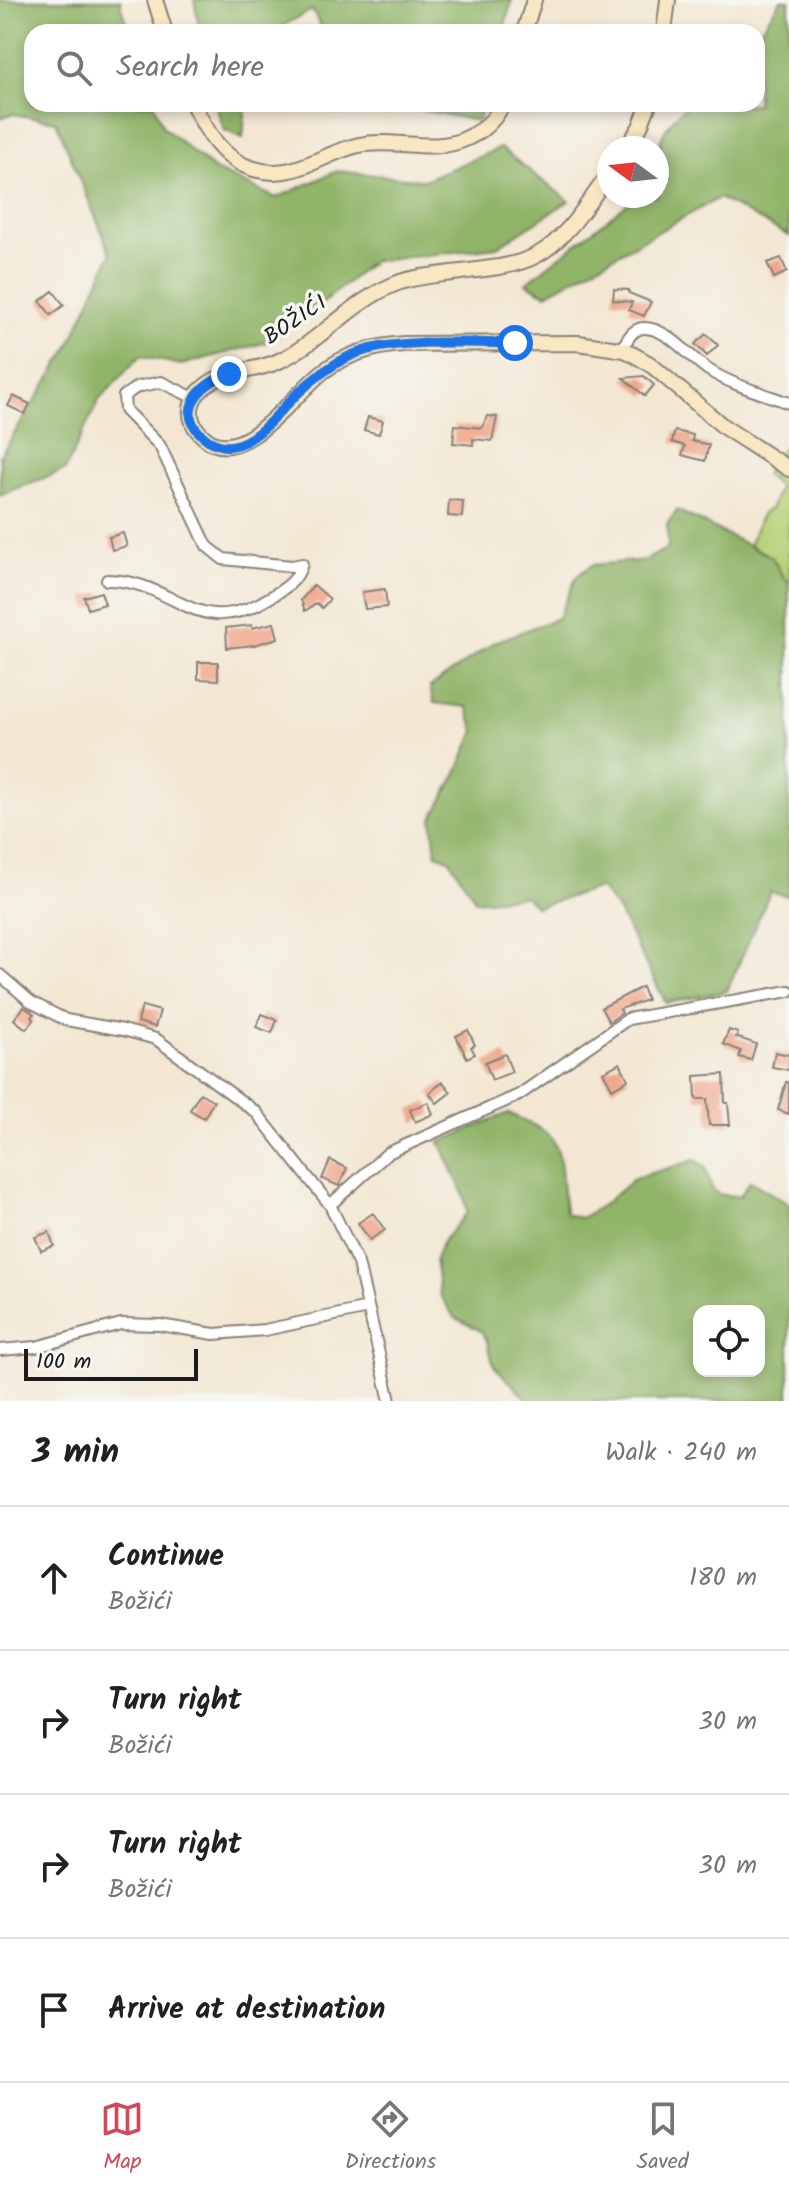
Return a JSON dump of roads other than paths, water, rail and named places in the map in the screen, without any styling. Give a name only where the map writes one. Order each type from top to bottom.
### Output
[{"type":"main road","points":[[155,0],[162,24]]},
{"type":"main road","points":[[526,24],[534,0]]},
{"type":"main road","points":[[665,24],[668,0]]},
{"type":"main road","points":[[197,112],[215,143],[239,162],[262,170],[287,172],[304,168],[337,151],[364,144],[430,145],[460,141],[486,128],[497,112]]},
{"type":"main road","points":[[634,136],[646,112]]},
{"type":"main road","name":"BOŽIĆI","points":[[194,398],[212,380],[282,360],[370,297],[394,284],[500,266],[538,255],[567,228],[597,189]]},
{"type":"main road","points":[[194,398],[191,418],[197,430],[211,442],[227,447],[250,439],[324,371],[367,348],[404,344],[578,343],[622,349],[650,364],[724,427],[789,469]]},
{"type":"street","points":[[622,349],[630,335],[638,329],[651,329],[677,342],[709,370],[789,403]]},
{"type":"street","points":[[107,580],[128,580],[191,610],[218,615],[250,610],[290,585],[300,573],[302,564],[292,566],[223,559],[215,555],[207,546],[160,446],[131,417],[123,403],[124,396],[132,390],[161,382],[194,398]]},
{"type":"street","points":[[0,975],[31,1002],[66,1020],[156,1039],[256,1112],[330,1205],[358,1263],[390,1401]]},
{"type":"street","points":[[330,1205],[388,1153],[519,1095],[628,1019],[789,991]]},
{"type":"street","points":[[0,1350],[36,1347],[121,1324],[160,1325],[214,1334],[265,1330],[368,1308]]}]
